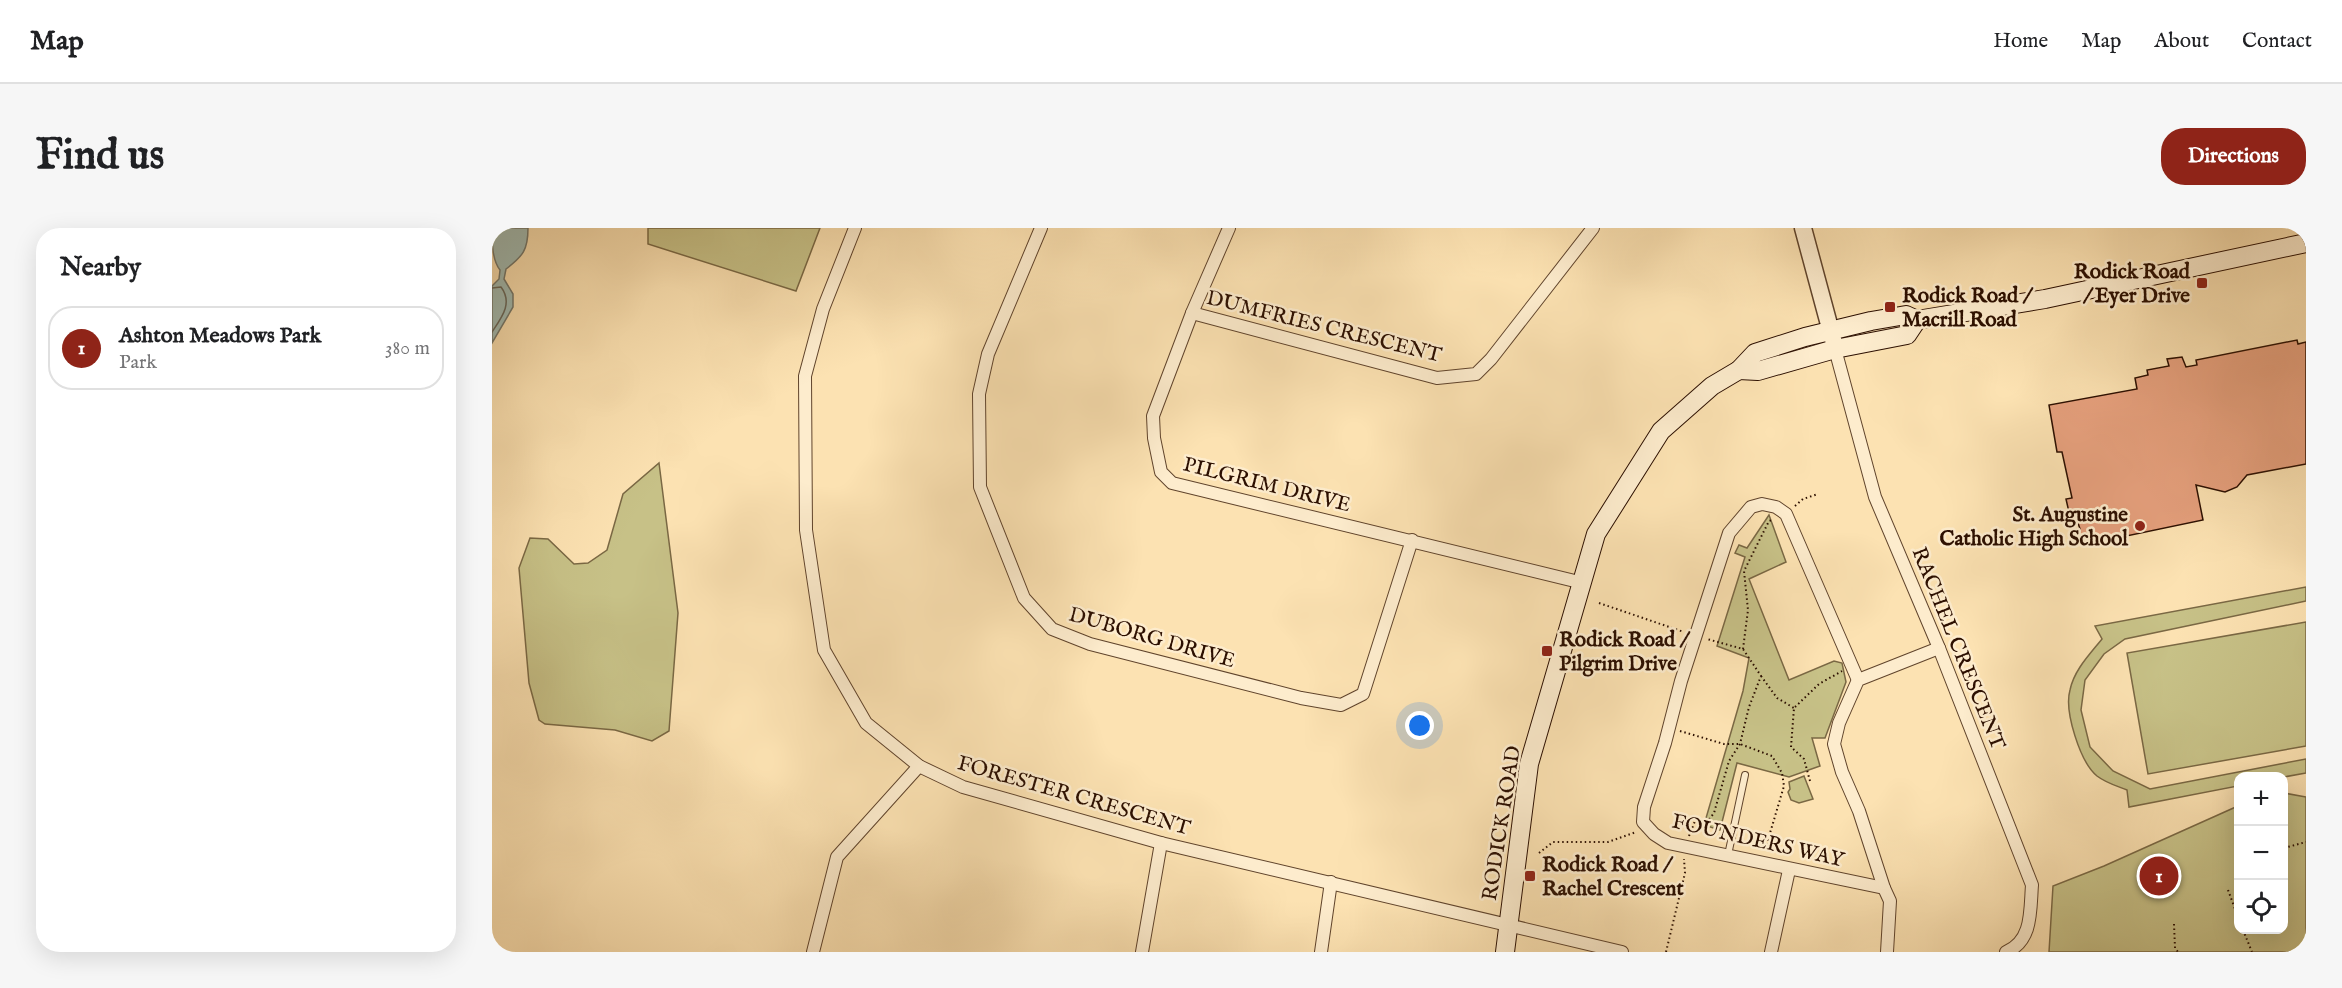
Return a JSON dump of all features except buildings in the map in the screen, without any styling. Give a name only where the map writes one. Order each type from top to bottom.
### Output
[{"type":"main road","name":"RODICK ROAD","points":[[1505,952],[1529,764],[1596,534],[1661,431],[1712,386],[1739,370],[1755,353],[1871,321],[1906,315],[1917,320],[2045,299],[2306,243]]},
{"type":"main road","name":"RODICK ROAD","points":[[1739,370],[1758,372],[1835,350],[1907,335],[1917,320]]},
{"type":"street","name":"FORESTER CRESCENT","points":[[855,228],[823,309],[805,376],[806,530],[824,650],[866,723],[919,766],[963,788],[1161,843],[1508,926]]},
{"type":"street","name":"DUBORG DRIVE","points":[[1041,228],[988,354],[979,394],[980,487],[1024,598],[1052,629],[1090,644],[1301,698],[1341,705],[1363,694],[1412,540]]},
{"type":"street","name":"PILGRIM DRIVE","points":[[1229,228],[1192,313],[1153,416],[1154,438],[1161,472],[1172,483],[1583,583]]},
{"type":"street","name":"DUMFRIES CRESCENT","points":[[1192,313],[1437,378],[1476,374],[1491,359],[1593,228]]},
{"type":"street","points":[[1803,228],[1835,350]]},
{"type":"street","name":"RACHEL CRESCENT","points":[[1835,350],[1875,498],[1939,648],[2032,885],[2029,927],[2020,944],[2010,951]]},
{"type":"street","name":"FOUNDERS WAY","points":[[1785,513],[1776,507],[1762,504],[1750,507],[1729,533],[1681,681],[1665,743],[1644,807],[1643,822],[1668,843],[1884,888]]},
{"type":"street","points":[[1785,513],[1855,675],[1939,648]]},
{"type":"street","name":"FOUNDERS WAY","points":[[1855,675],[1834,744],[1890,901],[1887,952]]},
{"type":"street","points":[[813,952],[837,857],[919,766]]},
{"type":"street","points":[[1142,952],[1161,843]]},
{"type":"street","points":[[1771,952],[1789,870]]},
{"type":"street","points":[[1321,952],[1331,882]]},
{"type":"street","points":[[1508,926],[1622,952]]},
{"type":"lane","points":[[1728,855],[1745,775]]},
{"type":"path","points":[[1743,649],[1748,610],[1744,572],[1768,522],[1785,513],[1803,499],[1818,494]]},
{"type":"path","points":[[1810,781],[1804,759],[1791,747],[1794,708],[1818,684],[1837,672],[1855,675]]},
{"type":"path","points":[[1761,676],[1777,698],[1794,708]]},
{"type":"path","points":[[1539,853],[1553,842],[1608,842],[1648,828]]},
{"type":"path","points":[[2288,847],[2306,843]]},
{"type":"path","points":[[2228,890],[2234,906]]},
{"type":"path","points":[[2174,924],[2175,948],[2178,952]]},
{"type":"path","points":[[2245,934],[2252,952]]},
{"type":"shaded area","points":[[648,228],[820,228],[796,291],[648,244]]},
{"type":"shaded area","points":[[659,463],[678,613],[669,731],[652,741],[615,730],[545,724],[539,720],[529,683],[519,568],[530,538],[548,539],[574,564],[588,563],[607,550],[623,494]]},
{"type":"shaded area","points":[[1769,515],[1786,562],[1749,579],[1789,680],[1834,661],[1842,663],[1846,682],[1825,738],[1812,738],[1820,766],[1789,777],[1737,763],[1720,830],[1704,825],[1743,691],[1749,658],[1717,646],[1745,557],[1735,553],[1739,545],[1747,548]]},
{"type":"shaded area","points":[[2306,587],[2306,601],[2125,639],[2104,654],[2085,680],[2081,710],[2090,747],[2113,771],[2150,789],[2234,773],[2234,787],[2129,807],[2127,790],[2104,781],[2091,769],[2079,748],[2071,723],[2069,699],[2072,683],[2083,663],[2102,639],[2095,626]]},
{"type":"shaded area","points":[[2306,622],[2306,746],[2148,774],[2127,653]]},
{"type":"shaded area","points":[[2306,759],[2306,773],[2288,776],[2288,772],[2238,772]]},
{"type":"shaded area","points":[[1804,776],[1813,799],[1799,803],[1791,800],[1788,792],[1789,782]]},
{"type":"shaded area","points":[[2288,794],[2306,797],[2306,952],[2049,952],[2053,886],[2104,866],[2234,808],[2234,934],[2288,934]]},
{"type":"water","points":[[492,228],[528,228],[526,247],[517,260],[506,269],[504,279],[513,294],[513,307],[492,343],[492,286],[499,279],[500,270],[494,256]]},
{"type":"place","name":"Rodick Road / Eyer Drive","points":[[2202,283]]},
{"type":"place","name":"Rodick Road / Macrill Road","points":[[1890,307]]},
{"type":"place","name":"St. Augustine Catholic High School","points":[[2140,526]]},
{"type":"place","name":"Rodick Road / Pilgrim Drive","points":[[1547,651]]},
{"type":"place","name":"Rodick Road / Rachel Crescent","points":[[1530,876]]},
{"type":"place","name":"Ashton Meadows Park","points":[[2159,876]]}]
